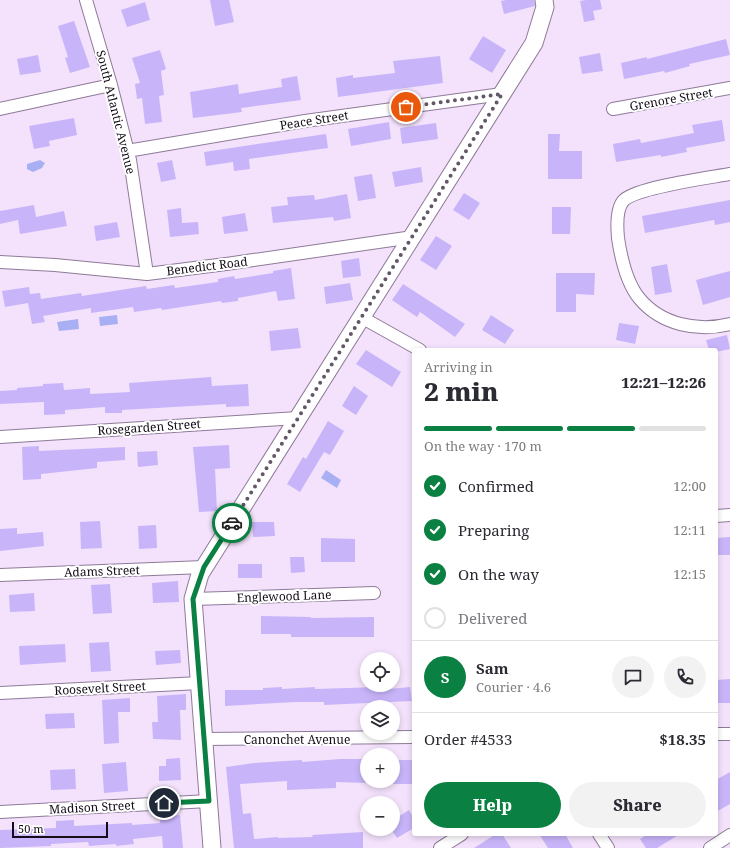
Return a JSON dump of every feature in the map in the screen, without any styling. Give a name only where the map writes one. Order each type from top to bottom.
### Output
[{"type":"street","name":"South Atlantic Avenue","points":[[86,0],[111,85],[127,151],[147,274]]},
{"type":"street","points":[[212,848],[193,599],[204,567],[534,43],[545,7],[544,0]]},
{"type":"street","points":[[0,109],[111,85]]},
{"type":"street","name":"Grenore Street","points":[[613,109],[730,88]]},
{"type":"street","name":"Peace Street","points":[[127,151],[329,118],[502,94]]},
{"type":"street","points":[[730,174],[635,194],[623,201],[618,212],[617,229],[621,254],[629,280],[639,298],[659,315],[681,325],[700,328],[730,324]]},
{"type":"street","name":"Benedict Road","points":[[0,262],[55,265],[147,274],[413,237]]},
{"type":"street","points":[[361,317],[416,348]]},
{"type":"street","name":"Rosegarden Street","points":[[0,437],[298,418]]},
{"type":"street","points":[[718,516],[730,515]]},
{"type":"street","name":"Adams Street","points":[[0,575],[204,567]]},
{"type":"street","name":"Englewood Lane","points":[[193,599],[374,593]]},
{"type":"street","name":"Roosevelt Street","points":[[0,694],[200,683]]},
{"type":"street","points":[[718,734],[730,734]]},
{"type":"street","name":"Canonchet Avenue","points":[[204,739],[412,737]]},
{"type":"street","name":"Madison Street","points":[[0,812],[209,801]]},
{"type":"street","points":[[710,848],[730,835]]},
{"type":"street","points":[[440,848],[459,836]]},
{"type":"street","points":[[600,836],[608,848]]},
{"type":"water","points":[[40,160],[45,163],[42,168],[33,172],[27,169],[27,164]]},
{"type":"water","points":[[117,315],[118,324],[100,326],[99,317]]},
{"type":"water","points":[[78,319],[79,329],[59,331],[57,322]]},
{"type":"water","points":[[326,470],[341,480],[337,488],[321,478]]},
{"type":"building","points":[[210,0],[229,0],[234,22],[215,26]]},
{"type":"building","points":[[534,0],[535,6],[504,14],[501,1]]},
{"type":"building","points":[[600,0],[602,9],[593,11],[595,20],[584,22],[580,1]]},
{"type":"building","points":[[145,2],[150,20],[127,27],[121,10]]},
{"type":"building","points":[[74,21],[90,67],[70,73],[65,58],[68,57],[58,26]]},
{"type":"building","points":[[483,36],[506,50],[492,73],[469,59]]},
{"type":"building","points":[[726,39],[730,55],[689,64],[690,66],[665,73],[664,71],[624,79],[621,63],[647,57],[647,59]]},
{"type":"building","points":[[160,50],[166,69],[161,71],[164,95],[159,96],[162,122],[145,124],[142,98],[137,99],[135,84],[140,83],[132,58]]},
{"type":"building","points":[[600,53],[603,71],[582,74],[579,57]]},
{"type":"building","points":[[38,55],[41,72],[20,75],[17,59]]},
{"type":"building","points":[[440,56],[443,83],[338,97],[336,78],[353,75],[353,78],[395,73],[393,61]]},
{"type":"building","points":[[297,76],[301,100],[241,108],[242,112],[193,118],[190,92],[238,84],[239,94],[282,87],[281,79]]},
{"type":"building","points":[[74,118],[77,135],[49,141],[50,146],[34,149],[29,126]]},
{"type":"building","points":[[722,120],[725,141],[686,148],[687,152],[661,157],[661,155],[616,162],[613,144],[640,139],[641,143],[694,133],[692,125]]},
{"type":"building","points":[[389,122],[391,139],[351,146],[348,129]]},
{"type":"building","points":[[436,123],[438,139],[402,144],[400,128]]},
{"type":"building","points":[[326,134],[328,148],[249,159],[250,169],[234,171],[233,162],[206,166],[204,152]]},
{"type":"building","points":[[548,134],[560,134],[559,151],[582,151],[582,179],[548,179]]},
{"type":"building","points":[[172,160],[176,179],[161,182],[157,163]]},
{"type":"building","points":[[421,167],[423,182],[395,187],[392,172]]},
{"type":"building","points":[[372,174],[376,198],[358,201],[354,177]]},
{"type":"building","points":[[464,193],[480,203],[469,220],[453,210]]},
{"type":"building","points":[[347,194],[351,218],[334,221],[333,217],[273,223],[271,207],[288,205],[287,197],[314,195],[315,200]]},
{"type":"building","points":[[730,200],[730,222],[715,225],[714,220],[645,233],[642,216]]},
{"type":"building","points":[[34,205],[36,217],[64,211],[67,226],[20,234],[18,220],[0,224],[0,211]]},
{"type":"building","points":[[552,207],[571,207],[570,234],[552,234]]},
{"type":"building","points":[[181,208],[182,223],[198,222],[199,234],[170,237],[167,210]]},
{"type":"building","points":[[245,213],[248,231],[224,234],[222,217]]},
{"type":"building","points":[[117,222],[120,237],[96,241],[94,226]]},
{"type":"building","points":[[436,236],[452,246],[436,270],[420,260]]},
{"type":"building","points":[[359,258],[361,276],[343,278],[341,261]]},
{"type":"building","points":[[667,264],[672,292],[655,295],[651,267]]},
{"type":"building","points":[[291,268],[295,299],[278,301],[276,291],[238,298],[238,301],[222,303],[221,301],[162,310],[161,308],[134,312],[133,307],[91,313],[91,308],[43,316],[45,322],[32,324],[28,303],[5,307],[2,291],[29,287],[30,294],[40,293],[41,299],[81,293],[82,296],[146,286],[147,289],[174,285],[175,288],[218,282],[218,279],[234,276],[235,279],[273,273],[273,271]]},
{"type":"building","points":[[730,271],[730,297],[703,305],[696,280]]},
{"type":"building","points":[[556,273],[595,273],[594,295],[576,294],[576,312],[556,312]]},
{"type":"building","points":[[350,283],[353,300],[326,304],[324,287]]},
{"type":"building","points":[[403,284],[465,324],[455,337],[420,312],[417,317],[392,300]]},
{"type":"building","points":[[491,315],[514,330],[505,344],[482,330]]},
{"type":"building","points":[[619,323],[639,326],[635,344],[616,340]]},
{"type":"building","points":[[298,328],[301,348],[271,351],[269,331]]},
{"type":"building","points":[[727,335],[730,349],[718,352],[718,348],[708,348],[706,340]]},
{"type":"building","points":[[366,350],[401,372],[392,387],[356,364]]},
{"type":"building","points":[[211,377],[212,386],[248,384],[249,406],[226,407],[226,404],[122,410],[122,413],[105,413],[105,407],[65,410],[65,414],[44,415],[44,402],[0,404],[0,391],[43,386],[43,384],[63,383],[64,390],[90,388],[90,394],[130,392],[129,383]]},
{"type":"building","points":[[354,386],[368,396],[356,415],[342,406]]},
{"type":"building","points":[[328,421],[344,431],[330,455],[324,452],[300,492],[287,484],[303,457],[306,459]]},
{"type":"building","points":[[229,445],[230,468],[215,469],[217,511],[199,512],[193,447]]},
{"type":"building","points":[[39,446],[39,451],[125,447],[125,460],[97,462],[97,468],[41,474],[41,479],[23,480],[22,447]]},
{"type":"building","points":[[157,451],[158,465],[138,467],[137,452]]},
{"type":"building","points":[[100,521],[102,548],[81,549],[80,522]]},
{"type":"building","points":[[252,522],[274,522],[275,536],[253,537]]},
{"type":"building","points":[[156,525],[157,548],[139,549],[138,526]]},
{"type":"building","points":[[17,528],[17,534],[43,532],[44,546],[0,551],[0,529]]},
{"type":"building","points":[[730,537],[730,555],[718,555],[718,538]]},
{"type":"building","points":[[321,538],[355,539],[355,562],[321,562]]},
{"type":"building","points":[[290,557],[304,557],[305,572],[291,573]]},
{"type":"building","points":[[238,564],[262,564],[262,578],[238,578]]},
{"type":"building","points":[[178,581],[179,602],[153,603],[152,583]]},
{"type":"building","points":[[110,584],[112,613],[93,614],[91,585]]},
{"type":"building","points":[[34,593],[35,611],[10,612],[9,595]]},
{"type":"building","points":[[261,616],[311,618],[374,617],[374,637],[291,637],[291,634],[261,634]]},
{"type":"building","points":[[109,642],[111,671],[91,672],[89,643]]},
{"type":"building","points":[[65,644],[66,662],[20,665],[19,646]]},
{"type":"building","points":[[180,650],[181,663],[156,665],[155,651]]},
{"type":"building","points":[[730,679],[730,703],[718,703],[718,680]]},
{"type":"building","points":[[282,687],[282,689],[315,687],[315,689],[360,688],[360,692],[400,692],[400,688],[410,687],[412,701],[360,700],[360,703],[324,705],[324,702],[296,702],[225,706],[225,690],[263,690],[263,688]]},
{"type":"building","points":[[186,694],[186,710],[180,710],[181,740],[153,739],[152,722],[158,722],[157,696]]},
{"type":"building","points":[[130,698],[130,712],[118,712],[119,743],[104,744],[102,700]]},
{"type":"building","points":[[74,713],[75,728],[46,729],[45,714]]},
{"type":"building","points":[[180,758],[181,780],[159,781],[159,766],[166,766],[166,759]]},
{"type":"building","points":[[360,759],[360,783],[336,782],[336,788],[287,790],[287,781],[240,784],[243,814],[251,813],[254,839],[313,837],[312,835],[360,832],[360,836],[363,836],[363,848],[234,848],[226,767],[254,763],[302,760],[302,762]]},
{"type":"building","points":[[400,760],[412,760],[412,784],[400,784]]},
{"type":"building","points":[[126,762],[128,791],[104,793],[102,764]]},
{"type":"building","points":[[75,769],[76,789],[51,790],[50,770]]},
{"type":"building","points":[[730,772],[730,804],[718,811],[718,779]]},
{"type":"building","points":[[409,810],[412,815],[412,829],[397,838],[396,836],[400,836],[400,816]]},
{"type":"building","points":[[180,815],[183,848],[163,848],[162,836],[133,839],[134,844],[116,846],[116,844],[89,846],[88,842],[51,844],[51,846],[0,848],[0,830],[56,828],[56,821],[74,820],[74,826],[160,823],[160,817]]},
{"type":"building","points":[[493,836],[503,836],[511,848],[474,848]]},
{"type":"building","points":[[540,836],[566,836],[573,848],[548,848]]},
{"type":"building","points":[[645,836],[677,836],[657,848],[646,848],[640,839]]},
{"type":"way so far","points":[[232,523],[502,94],[406,107]]},
{"type":"route","points":[[164,803],[209,801],[193,599],[200,574],[232,523]]}]
